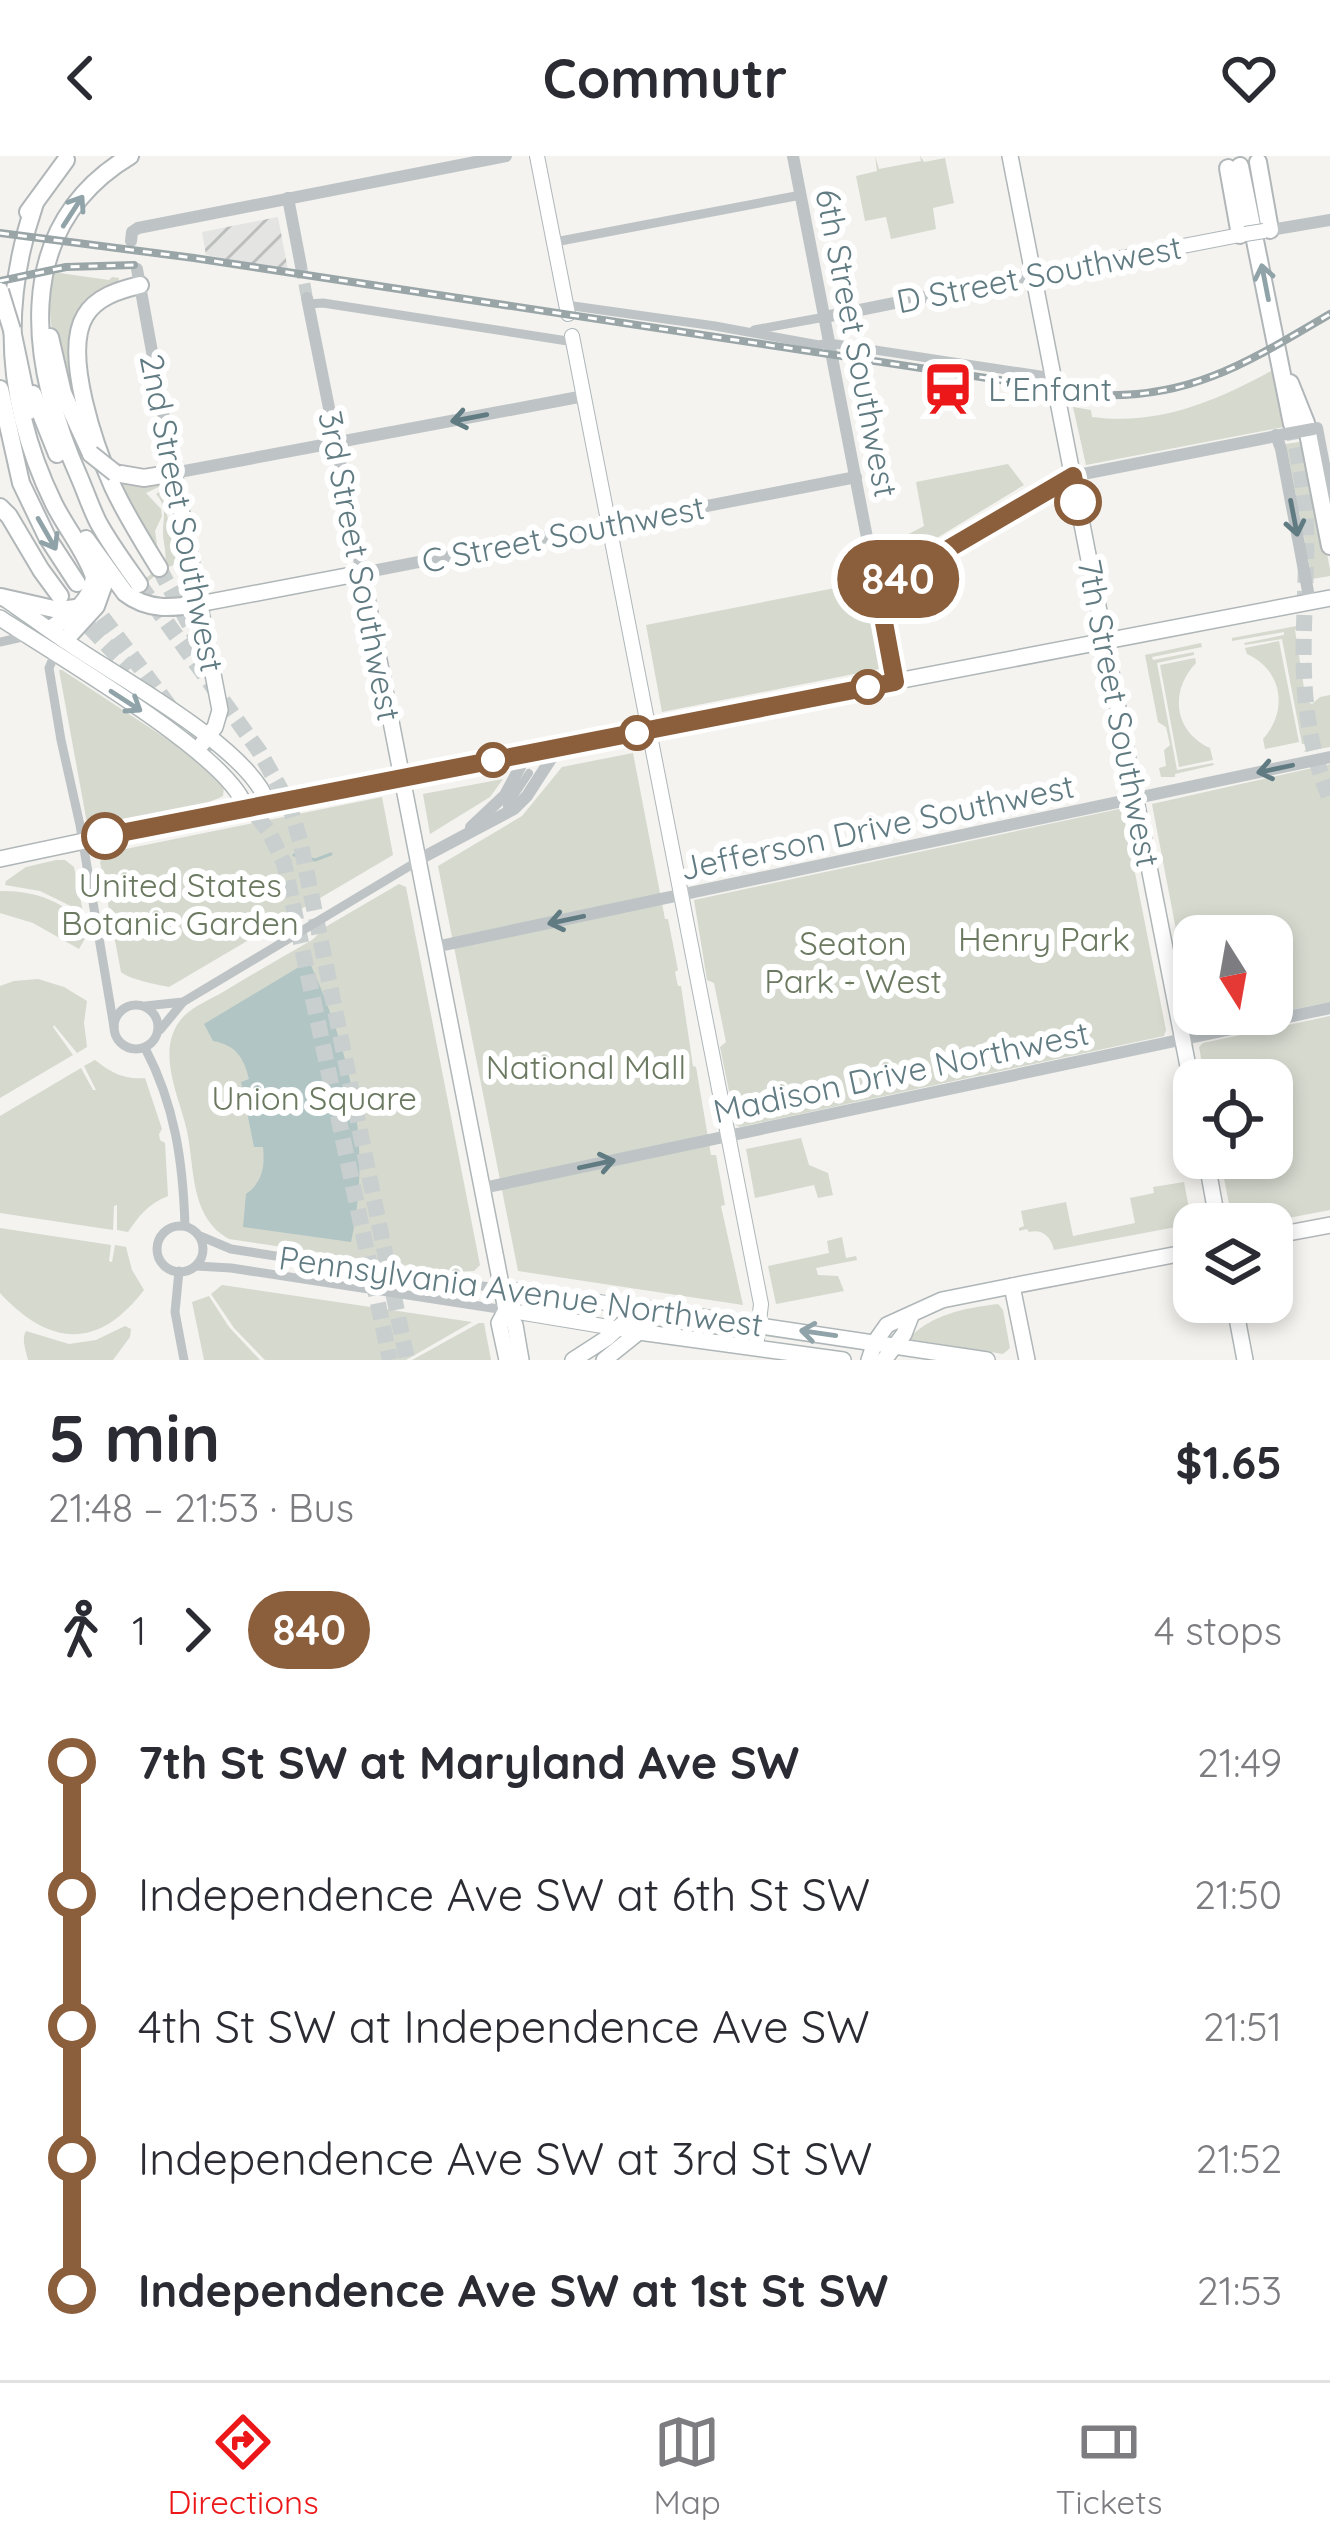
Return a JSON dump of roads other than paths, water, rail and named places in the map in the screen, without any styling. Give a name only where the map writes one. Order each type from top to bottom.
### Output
[{"type":"highway","points":[[98,521],[49,396],[38,320],[44,277],[72,210],[100,177],[130,156]]},
{"type":"highway","points":[[0,281],[19,225],[66,160]]},
{"type":"highway","points":[[1243,165],[1281,367],[1284,431]]},
{"type":"highway","points":[[1243,165],[1267,230]]},
{"type":"highway","points":[[1243,165],[1243,235]]},
{"type":"highway","points":[[34,203],[8,277],[4,346],[19,416],[44,484],[92,572],[92,589],[57,641]]},
{"type":"highway","points":[[44,277],[48,329],[59,379],[91,454],[115,473],[135,478],[174,473]]},
{"type":"highway","points":[[139,277],[92,307],[79,328],[76,349],[107,472],[159,568]]},
{"type":"highway","points":[[0,291],[46,429],[72,484],[139,584]]},
{"type":"highway","points":[[12,330],[41,449],[69,510],[102,562],[125,593],[140,603],[169,608],[199,604]]},
{"type":"highway","points":[[1281,367],[1306,423],[1330,546]]},
{"type":"highway","points":[[0,389],[21,483]]},
{"type":"highway","points":[[0,424],[47,537],[77,583]]},
{"type":"highway","points":[[0,507],[60,596]]},
{"type":"highway","points":[[57,641],[100,601],[105,584],[102,562]]},
{"type":"highway","points":[[0,596],[58,610],[82,605]]},
{"type":"main road","points":[[537,156],[567,309]]},
{"type":"main road","name":"7th Street Southwest","points":[[1010,156],[1187,1059]]},
{"type":"main road","name":"D Street Southwest","points":[[1033,275],[1267,230]]},
{"type":"main road","points":[[573,339],[761,1304],[756,1348]]},
{"type":"main road","name":"2nd Street Southwest","points":[[174,473],[220,710],[202,744]]},
{"type":"main road","name":"C Street Southwest","points":[[199,604],[362,573]]},
{"type":"main road","name":"3rd Street Southwest","points":[[362,573],[506,1310]]},
{"type":"main road","points":[[0,596],[57,641],[189,722],[245,807]]},
{"type":"main road","points":[[204,631],[246,596]]},
{"type":"main road","points":[[0,859],[267,802],[1330,598]]},
{"type":"main road","points":[[0,618],[27,636],[57,641]]},
{"type":"main road","points":[[27,636],[57,641]]},
{"type":"main road","points":[[202,744],[258,784],[267,802]]},
{"type":"main road","points":[[1293,1232],[1330,1225]]},
{"type":"main road","points":[[869,1360],[887,1325],[942,1300],[1173,1255]]},
{"type":"main road","points":[[1012,1286],[1027,1360]]},
{"type":"main road","name":"Pennsylvania Avenue Northwest","points":[[503,1288],[875,1342],[889,1353],[987,1360]]},
{"type":"main road","points":[[574,1360],[645,1309]]},
{"type":"main road","points":[[604,1360],[639,1332],[645,1309]]},
{"type":"main road","points":[[506,1310],[500,1323],[507,1360]]},
{"type":"main road","points":[[506,1310],[515,1325],[521,1360]]},
{"type":"main road","name":"Pennsylvania Avenue Northwest","points":[[506,1310],[843,1360]]},
{"type":"main road","points":[[889,1353],[904,1334],[910,1316]]},
{"type":"main road","points":[[1238,1323],[1245,1360]]},
{"type":"street","points":[[131,237],[137,227],[506,156]]},
{"type":"street","name":"6th Street Southwest","points":[[793,156],[895,682]]},
{"type":"street","points":[[554,242],[801,195]]},
{"type":"street","points":[[288,198],[301,266]]},
{"type":"street","name":"D Street Southwest","points":[[1267,230],[1330,220]]},
{"type":"street","name":"D Street Southwest","points":[[749,332],[1033,275]]},
{"type":"street","name":"2nd Street Southwest","points":[[139,277],[174,473]]},
{"type":"street","points":[[307,301],[573,339]]},
{"type":"street","name":"3rd Street Southwest","points":[[307,301],[362,573]]},
{"type":"street","points":[[567,309],[1054,377]]},
{"type":"street","points":[[174,473],[584,396]]},
{"type":"street","points":[[878,590],[1073,476],[1284,431],[1315,429],[1330,496]]},
{"type":"street","points":[[1284,431],[1281,449],[1310,602]]},
{"type":"street","name":"C Street Southwest","points":[[362,573],[856,477]]},
{"type":"street","points":[[0,642],[27,636]]},
{"type":"street","points":[[57,641],[50,668],[61,743],[114,1027],[117,1039],[127,1047],[145,1048],[183,1001],[522,802],[559,748]]},
{"type":"street","points":[[461,836],[505,795],[527,754]]},
{"type":"street","name":"Jefferson Drive Southwest","points":[[435,947],[1330,757]]},
{"type":"street","points":[[506,806],[529,773]]},
{"type":"street","points":[[114,1027],[124,1008],[183,1001]]},
{"type":"street","points":[[145,1006],[156,1016],[158,1031]]},
{"type":"street","name":"Madison Drive Northwest","points":[[483,1188],[1330,1008]]},
{"type":"street","points":[[145,1048],[177,1130],[185,1226]]},
{"type":"street","points":[[185,1226],[200,1236],[203,1252],[196,1265],[179,1271],[163,1263],[158,1243],[167,1230],[185,1226]]},
{"type":"street","name":"Pennsylvania Avenue Northwest","points":[[200,1236],[231,1250],[503,1288]]},
{"type":"street","name":"Pennsylvania Avenue Northwest","points":[[196,1265],[506,1310]]},
{"type":"street","points":[[179,1271],[175,1312],[184,1360]]},
{"type":"waterway","points":[[294,855],[315,860],[331,854]]},
{"type":"tunnel","points":[[301,266],[307,298]]},
{"type":"tunnel","points":[[1292,424],[1306,525],[1305,696],[1330,799]]},
{"type":"tunnel","points":[[159,568],[209,661]]},
{"type":"tunnel","points":[[139,584],[259,751],[289,804],[407,1360]]},
{"type":"tunnel","points":[[88,598],[206,755]]},
{"type":"tunnel","points":[[73,610],[130,669]]},
{"type":"tunnel","points":[[242,798],[268,830],[284,863],[390,1360]]},
{"type":"railway","points":[[0,233],[1099,395],[1133,395],[1193,383],[1248,360],[1330,314]]},
{"type":"railway","points":[[0,281],[66,267],[134,265]]},
{"type":"place","name":"L'Enfant","points":[[948,389]]},
{"type":"park label","name":"United States Botanic Garden","points":[[180,904]]},
{"type":"park label","name":"Henry Park","points":[[1044,939]]},
{"type":"park label","name":"Seaton Park - West","points":[[853,962]]},
{"type":"park label","name":"National Mall","points":[[586,1067]]},
{"type":"park label","name":"Union Square","points":[[314,1098]]}]
